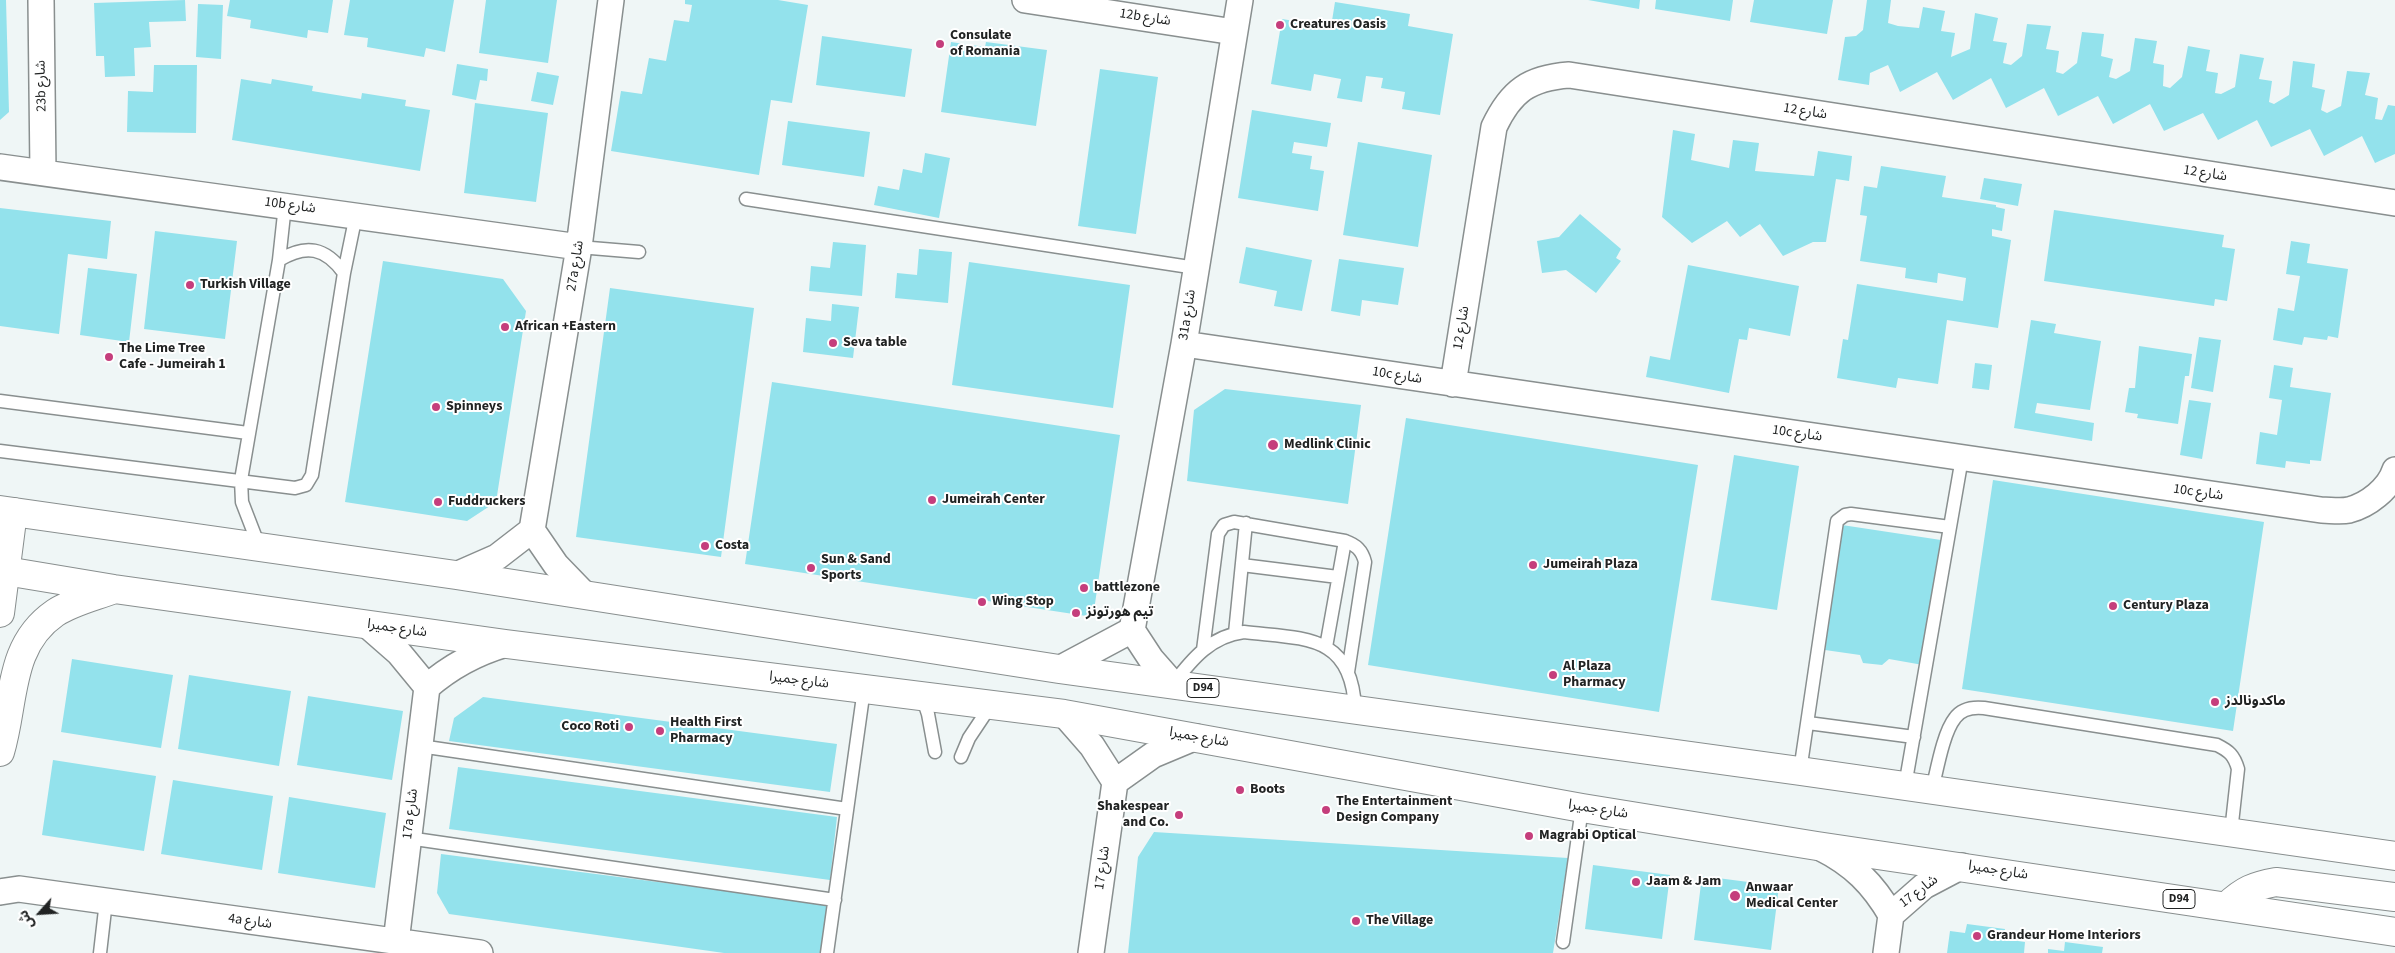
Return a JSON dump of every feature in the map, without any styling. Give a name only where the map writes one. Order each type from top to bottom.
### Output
[{"type":"main road","name":"D94","points":[[6,511],[456,575],[1059,669],[1800,771],[2395,856]]},
{"type":"main road","points":[[0,613],[6,511]]},
{"type":"main road","name":"شارع جميرا","points":[[3,570],[114,589],[506,644],[1064,714],[1582,808],[1817,846],[1962,866],[2395,932]]},
{"type":"main road","points":[[0,752],[18,662],[27,642],[41,625],[56,613],[114,589]]},
{"type":"main road","points":[[2226,906],[2242,892],[2258,885],[2276,882],[2395,897]]},
{"type":"street","name":"23b شارع","points":[[40,0],[43,172]]},
{"type":"street","name":"27a شارع","points":[[532,530],[579,247],[611,0]]},
{"type":"street","name":"12b شارع","points":[[1025,0],[1234,32]]},
{"type":"street","name":"31a شارع","points":[[1132,630],[1184,344],[1240,0]]},
{"type":"street","name":"شارع 12","points":[[1453,384],[1494,127],[1502,109],[1515,94],[1531,83],[1549,76],[1578,76],[2395,204]]},
{"type":"street","name":"10b شارع","points":[[0,167],[579,247]]},
{"type":"street","name":"10c شارع","points":[[1184,344],[2321,510],[2349,510],[2374,498],[2392,478],[2395,470]]},
{"type":"street","points":[[456,575],[497,556],[532,530],[556,565],[585,595]]},
{"type":"street","points":[[367,625],[399,653],[427,686],[444,672],[464,660],[506,644]]},
{"type":"street","points":[[1059,669],[1132,630],[1150,659],[1173,684]]},
{"type":"street","name":"17a شارع","points":[[396,942],[427,686]]},
{"type":"street","points":[[1064,714],[1092,746],[1115,782],[1153,755],[1196,737]]},
{"type":"street","name":"شارع 17","points":[[1091,953],[1115,782]]},
{"type":"street","name":"شارع 17","points":[[1817,846],[1840,857],[1861,873],[1878,892],[1891,915],[1924,886],[1962,866]]},
{"type":"street","name":"4a شارع","points":[[6,886],[480,953]]},
{"type":"street","points":[[1886,953],[1891,915]]},
{"type":"lane","points":[[746,200],[1196,268]]},
{"type":"lane","points":[[259,546],[242,502],[241,480],[279,260],[285,206]]},
{"type":"lane","points":[[0,450],[295,488],[306,485],[310,481],[344,273],[356,215]]},
{"type":"lane","points":[[579,247],[639,252]]},
{"type":"lane","points":[[279,260],[292,252],[307,249],[322,252],[335,260],[344,273]]},
{"type":"lane","points":[[0,401],[248,433]]},
{"type":"lane","points":[[1918,788],[1914,737],[1962,458]]},
{"type":"lane","points":[[1800,771],[1837,521],[1845,515],[1851,514],[1950,527]]},
{"type":"lane","points":[[1202,650],[1218,534],[1224,525],[1229,523],[1246,523],[1345,541],[1360,549],[1364,562],[1348,672]]},
{"type":"lane","points":[[1235,633],[1246,523]]},
{"type":"lane","points":[[1326,646],[1345,541]]},
{"type":"lane","points":[[1242,565],[1338,577]]},
{"type":"lane","points":[[1173,684],[1202,650],[1214,641],[1235,633],[1244,632],[1312,640],[1326,646],[1343,661],[1354,695],[1355,710]]},
{"type":"lane","points":[[827,953],[864,689]]},
{"type":"lane","points":[[922,696],[928,714],[934,752]]},
{"type":"lane","points":[[961,757],[974,730],[991,705]]},
{"type":"lane","points":[[1918,788],[1946,742],[1956,717],[1974,707],[1984,708],[2217,746],[2230,752],[2236,759],[2238,769],[2232,832]]},
{"type":"lane","points":[[1808,723],[1914,737]]},
{"type":"lane","points":[[420,746],[848,809]]},
{"type":"lane","points":[[1564,942],[1582,808]]},
{"type":"lane","points":[[408,838],[835,900]]},
{"type":"lane","points":[[100,953],[106,901]]},
{"type":"building","points":[[0,0],[6,0],[9,112],[0,120]]},
{"type":"building","points":[[185,0],[186,21],[149,22],[151,47],[134,48],[135,76],[105,77],[104,56],[96,56],[94,3]]},
{"type":"building","points":[[230,0],[333,0],[328,33],[308,30],[307,38],[250,28],[251,20],[227,16]]},
{"type":"building","points":[[350,0],[454,0],[445,52],[426,48],[424,57],[367,47],[368,38],[344,35]]},
{"type":"building","points":[[486,0],[557,0],[548,63],[479,53]]},
{"type":"building","points":[[685,0],[778,0],[808,5],[792,103],[771,100],[759,175],[611,151],[621,91],[642,94],[649,58],[666,61],[674,20],[689,22],[692,5],[685,4]]},
{"type":"building","points":[[1588,0],[1640,0],[1639,9]]},
{"type":"building","points":[[1656,0],[1733,0],[1730,21],[1655,9]]},
{"type":"building","points":[[1754,0],[1833,0],[1827,34],[1750,22]]},
{"type":"building","points":[[1867,0],[1891,0],[1888,23],[1898,26],[1919,28],[1923,7],[1945,11],[1941,31],[1955,33],[1951,57],[1970,49],[1975,13],[1998,18],[1993,41],[2007,43],[2003,63],[2011,65],[2022,56],[2027,24],[2051,26],[2046,49],[2059,51],[2056,72],[2063,74],[2077,63],[2082,32],[2104,34],[2101,56],[2113,59],[2109,77],[2116,79],[2130,71],[2135,38],[2157,41],[2153,63],[2164,65],[2163,86],[2170,88],[2182,77],[2188,46],[2210,50],[2206,71],[2218,73],[2215,93],[2221,94],[2235,87],[2240,54],[2264,58],[2259,79],[2272,81],[2269,102],[2274,104],[2289,95],[2293,61],[2315,64],[2312,87],[2325,90],[2321,110],[2327,113],[2341,106],[2347,71],[2370,73],[2365,95],[2378,98],[2375,119],[2382,120],[2388,105],[2395,106],[2395,154],[2375,163],[2362,136],[2324,156],[2310,129],[2271,147],[2257,120],[2218,140],[2203,113],[2164,131],[2150,104],[2113,124],[2098,96],[2058,116],[2044,88],[2006,108],[1991,78],[1953,100],[1937,72],[1900,92],[1888,65],[1870,73],[1869,85],[1838,80],[1845,37],[1856,36],[1863,30]]},
{"type":"building","points":[[1335,2],[1410,14],[1408,26],[1453,34],[1440,115],[1402,109],[1405,92],[1381,88],[1383,78],[1366,76],[1362,102],[1337,98],[1341,79],[1314,74],[1311,91],[1271,84],[1282,19],[1331,27]]},
{"type":"building","points":[[198,4],[223,5],[221,59],[196,57]]},
{"type":"building","points":[[822,36],[912,49],[905,97],[816,85]]},
{"type":"building","points":[[951,42],[985,47],[986,42],[1047,50],[1036,126],[941,112]]},
{"type":"building","points":[[457,64],[488,69],[487,81],[480,80],[476,100],[452,95]]},
{"type":"building","points":[[154,65],[197,65],[196,133],[127,132],[128,91],[153,92]]},
{"type":"building","points":[[1100,69],[1158,77],[1136,234],[1078,226]]},
{"type":"building","points":[[537,72],[559,76],[553,105],[531,101]]},
{"type":"building","points":[[241,79],[271,84],[272,79],[313,86],[312,91],[361,99],[362,93],[406,100],[405,106],[430,110],[420,171],[232,140]]},
{"type":"building","points":[[475,103],[548,113],[536,202],[464,193]]},
{"type":"building","points":[[1252,110],[1331,123],[1327,147],[1294,142],[1292,153],[1312,156],[1310,169],[1324,171],[1318,211],[1238,198]]},
{"type":"building","points":[[788,121],[870,132],[864,177],[782,165]]},
{"type":"building","points":[[1673,130],[1695,134],[1691,160],[1729,168],[1733,140],[1759,143],[1755,171],[1814,176],[1818,151],[1852,156],[1849,181],[1836,179],[1826,242],[1813,242],[1783,256],[1760,224],[1740,237],[1727,221],[1692,243],[1662,217]]},
{"type":"building","points":[[1358,142],[1432,155],[1418,247],[1343,235]]},
{"type":"building","points":[[925,153],[950,158],[939,218],[874,205],[878,186],[899,190],[903,169],[922,173]]},
{"type":"building","points":[[1881,166],[1946,176],[1942,197],[1996,205],[1996,207],[2005,209],[2002,231],[1992,229],[1992,236],[2011,240],[1998,328],[1947,320],[1938,384],[1898,378],[1896,388],[1837,378],[1843,339],[1848,340],[1857,284],[1963,301],[1966,278],[1938,273],[1937,283],[1905,278],[1906,268],[1860,261],[1867,216],[1860,215],[1864,186],[1877,188]]},
{"type":"building","points":[[1984,178],[2022,184],[2018,206],[1980,199]]},
{"type":"building","points":[[0,208],[111,221],[107,259],[68,254],[59,334],[0,326]]},
{"type":"building","points":[[2054,210],[2224,235],[2222,247],[2235,249],[2227,301],[2215,299],[2214,306],[2044,281]]},
{"type":"building","points":[[1580,214],[1621,249],[1616,258],[1621,261],[1596,293],[1566,270],[1542,273],[1537,241],[1559,237]]},
{"type":"building","name":"Turkish Village","points":[[155,231],[237,241],[225,339],[144,329]]},
{"type":"building","points":[[2291,241],[2310,244],[2307,263],[2348,269],[2338,338],[2328,336],[2327,340],[2304,337],[2302,345],[2273,340],[2278,308],[2294,311],[2300,276],[2286,274]]},
{"type":"building","points":[[833,242],[866,245],[862,296],[809,291],[811,266],[830,268]]},
{"type":"building","points":[[1246,247],[1312,260],[1302,311],[1274,306],[1277,291],[1239,283]]},
{"type":"building","points":[[919,249],[952,252],[948,303],[895,298],[897,273],[917,275]]},
{"type":"building","points":[[1339,259],[1404,268],[1398,305],[1362,300],[1360,316],[1331,311]]},
{"type":"building","name":"Spinneys","points":[[383,261],[503,279],[526,311],[496,502],[467,521],[345,502]]},
{"type":"building","points":[[969,262],[1130,285],[1113,408],[952,385]]},
{"type":"building","points":[[1688,265],[1799,286],[1790,336],[1749,328],[1747,340],[1739,339],[1729,393],[1646,377],[1650,356],[1670,360]]},
{"type":"building","points":[[88,268],[137,274],[129,342],[80,335]]},
{"type":"building","points":[[610,288],[754,308],[721,557],[576,537]]},
{"type":"building","points":[[832,304],[859,307],[853,358],[803,352],[806,318],[831,321]]},
{"type":"building","points":[[2031,320],[2056,324],[2054,333],[2101,341],[2090,410],[2037,403],[2035,413],[2094,423],[2092,441],[2014,428]]},
{"type":"building","points":[[2199,337],[2221,340],[2213,392],[2191,388]]},
{"type":"building","points":[[2139,346],[2192,354],[2189,376],[2185,376],[2178,424],[2137,418],[2138,414],[2125,412],[2129,388],[2135,388]]},
{"type":"building","points":[[1975,363],[1992,365],[1989,390],[1972,388]]},
{"type":"building","points":[[2274,365],[2293,368],[2290,387],[2331,393],[2321,461],[2310,460],[2310,464],[2286,461],[2285,468],[2256,464],[2260,432],[2277,435],[2282,400],[2269,398]]},
{"type":"building","name":"Jumeirah Center","points":[[772,382],[1120,435],[1093,617],[745,564]]},
{"type":"building","name":"Medlink Clinic","points":[[1225,389],[1361,405],[1348,504],[1187,481],[1194,410]]},
{"type":"building","points":[[2189,400],[2211,403],[2202,459],[2180,455]]},
{"type":"building","name":"Jumeirah Plaza","points":[[1406,418],[1698,465],[1659,712],[1368,665]]},
{"type":"building","points":[[1734,455],[1799,466],[1777,610],[1711,600]]},
{"type":"building","name":"Century Plaza","points":[[1993,480],[2264,522],[2233,731],[1962,689]]},
{"type":"building","points":[[1842,525],[1941,540],[1923,665],[1889,659],[1882,665],[1863,663],[1860,655],[1825,650]]},
{"type":"building","points":[[72,659],[173,675],[161,748],[61,732]]},
{"type":"building","points":[[189,675],[291,691],[279,766],[178,749]]},
{"type":"building","points":[[308,696],[403,711],[392,780],[297,765]]},
{"type":"building","points":[[483,697],[837,744],[830,792],[449,741],[454,718]]},
{"type":"building","points":[[53,760],[156,776],[144,851],[42,835]]},
{"type":"building","points":[[458,767],[837,817],[830,880],[449,829]]},
{"type":"building","points":[[173,780],[273,796],[262,870],[161,854]]},
{"type":"building","points":[[289,797],[386,813],[375,888],[278,873]]},
{"type":"building","points":[[1154,832],[1568,858],[1553,953],[1128,953],[1138,857]]},
{"type":"building","points":[[441,854],[828,904],[821,953],[724,953],[449,914],[437,893]]},
{"type":"building","points":[[1593,865],[1670,875],[1662,939],[1585,929]]},
{"type":"building","points":[[1702,876],[1779,886],[1771,950],[1694,940]]},
{"type":"building","name":"Grandeur Home Interiors","points":[[1967,924],[2005,929],[2004,939],[2025,942],[2024,953],[1947,953],[1950,931],[1965,933]]},
{"type":"building","points":[[2065,942],[2103,947],[2102,953],[2048,953],[2048,949],[2064,951]]},
{"type":"place","name":"Creatures Oasis","points":[[1280,25]]},
{"type":"place","name":"Consulate of Romania","points":[[940,44]]},
{"type":"place","name":"Turkish Village","points":[[190,285]]},
{"type":"place","name":"African +Eastern","points":[[505,327]]},
{"type":"place","name":"Seva table","points":[[833,343]]},
{"type":"place","name":"The Lime Tree Cafe - Jumeirah 1","points":[[109,357]]},
{"type":"place","name":"Spinneys","points":[[436,407]]},
{"type":"place","name":"Medlink Clinic","points":[[1273,445]]},
{"type":"place","name":"Jumeirah Center","points":[[932,500]]},
{"type":"place","name":"Fuddruckers","points":[[438,502]]},
{"type":"place","name":"Costa","points":[[705,546]]},
{"type":"place","name":"Jumeirah Plaza","points":[[1533,565]]},
{"type":"place","name":"Sun & Sand Sports","points":[[811,568]]},
{"type":"place","name":"battlezone","points":[[1084,588]]},
{"type":"place","name":"Wing Stop","points":[[982,602]]},
{"type":"place","name":"Century Plaza","points":[[2113,606]]},
{"type":"place","name":"تيم هورتونز","points":[[1076,613]]},
{"type":"place","name":"Al Plaza Pharmacy","points":[[1553,675]]},
{"type":"place","name":"ماكدونالدز","points":[[2215,702]]},
{"type":"place","name":"Coco Roti","points":[[629,727]]},
{"type":"place","name":"Health First Pharmacy","points":[[660,731]]},
{"type":"place","name":"Boots","points":[[1240,790]]},
{"type":"place","name":"The Entertainment Design Company","points":[[1326,810]]},
{"type":"place","name":"Shakespear and Co.","points":[[1179,815]]},
{"type":"place","name":"Magrabi Optical","points":[[1529,836]]},
{"type":"place","name":"Jaam & Jam","points":[[1636,882]]},
{"type":"place","name":"Anwaar Medical Center","points":[[1735,896]]},
{"type":"place","name":"The Village","points":[[1356,921]]},
{"type":"place","name":"Grandeur Home Interiors","points":[[1977,936]]}]
